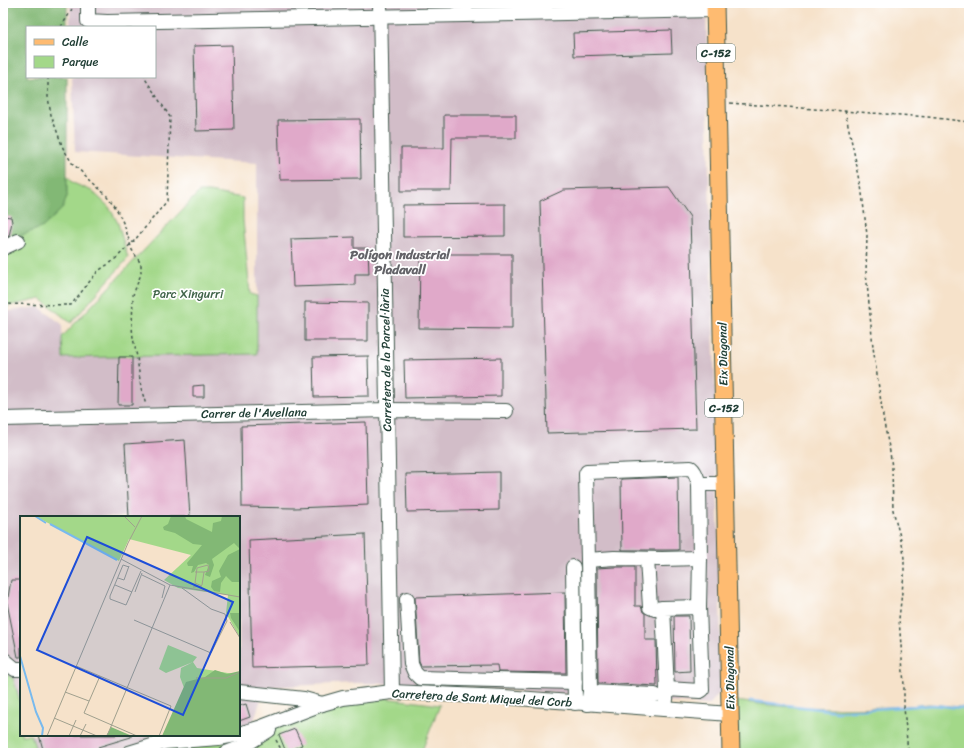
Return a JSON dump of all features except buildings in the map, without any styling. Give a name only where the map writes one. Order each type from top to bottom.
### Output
[{"type":"main road","name":"Eix Diagonal","points":[[715,6],[731,753]]},
{"type":"street","points":[[88,3],[88,21],[107,22],[380,10],[715,6]]},
{"type":"street","name":"Carretera de la Parcel·lària","points":[[380,10],[392,692]]},
{"type":"street","points":[[3,248],[18,241]]},
{"type":"street","name":"Carrer de l'Avellana","points":[[3,419],[387,410],[506,411]]},
{"type":"street","points":[[691,468],[697,476],[699,484],[699,607],[702,690],[584,699],[588,560],[587,472],[691,468]]},
{"type":"street","points":[[699,484],[725,484]]},
{"type":"street","points":[[588,560],[614,558],[700,558]]},
{"type":"street","points":[[647,559],[657,607],[661,692],[665,709]]},
{"type":"street","points":[[573,567],[575,682],[584,699]]},
{"type":"street","points":[[407,599],[411,664],[415,673],[420,678],[575,682]]},
{"type":"street","points":[[657,607],[699,607]]},
{"type":"street","points":[[3,659],[15,669],[20,669]]},
{"type":"street","points":[[240,692],[304,699],[322,704]]},
{"type":"street","name":"Carretera de Sant Miquel del Corb","points":[[240,734],[322,704],[343,698],[392,692],[504,698],[584,699],[665,709],[730,714]]},
{"type":"street","points":[[226,753],[255,739],[299,712]]},
{"type":"street","points":[[129,753],[165,742],[230,736]]},
{"type":"path","points":[[62,26],[74,3]]},
{"type":"path","points":[[48,78],[48,97],[51,115],[63,148],[72,163],[114,205],[125,227],[132,250],[140,261],[142,267],[132,301],[132,327],[141,388],[146,406]]},
{"type":"path","points":[[3,304],[71,305],[98,271],[113,261],[134,241],[167,201],[170,117],[145,78]]},
{"type":"path","points":[[717,103],[928,117],[969,122]]},
{"type":"path","points":[[845,111],[861,185],[867,235],[866,272],[873,347],[892,468],[893,510],[903,548],[904,574],[899,619],[908,753]]},
{"type":"shaded area","points":[[70,3],[706,3],[722,690],[709,705],[445,685],[356,683],[265,687],[252,726],[240,727],[240,516],[20,516],[20,705],[3,680],[3,312],[39,307],[62,324],[63,358],[257,354],[257,163],[75,152],[72,78],[156,78],[156,26],[70,26]]},
{"type":"shaded area","points":[[29,736],[171,736],[108,753],[34,753]]},
{"type":"green space","points":[[3,3],[67,3],[67,26],[26,26],[26,78],[67,78],[67,196],[63,208],[43,227],[17,237],[3,247]]},
{"type":"green space","points":[[3,97],[25,119],[73,183],[92,191],[109,207],[118,223],[128,258],[71,323],[41,299],[3,307]]},
{"type":"green space","name":"Parc Xingurri","points":[[199,192],[209,192],[243,198],[243,220],[250,294],[257,296],[257,354],[63,358],[62,337]]},
{"type":"green space","points":[[3,672],[13,678],[20,701],[20,736],[31,736],[37,753],[3,753]]},
{"type":"green space","points":[[377,697],[440,705],[421,753],[120,753],[132,748],[193,736],[240,736],[240,728],[263,724]]},
{"type":"green space","points":[[735,701],[777,706],[832,708],[900,707],[929,704],[969,708],[969,753],[736,753]]},
{"type":"waterway","points":[[750,701],[837,711],[934,705],[969,709]]},
{"type":"district","name":"Polígon industrial Pladavall","points":[[400,262]]}]
